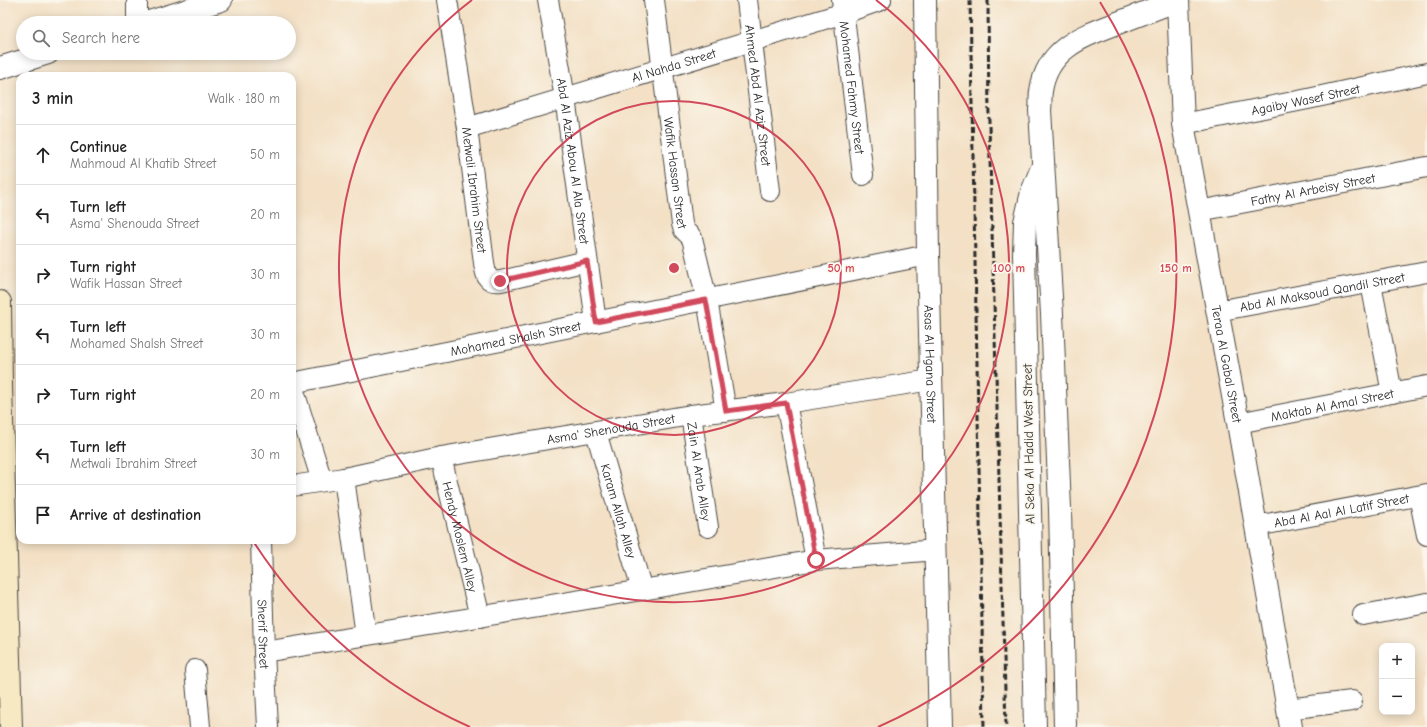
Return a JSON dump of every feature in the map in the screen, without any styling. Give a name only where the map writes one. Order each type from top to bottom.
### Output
[{"type":"main road","points":[[0,302],[0,386],[11,727]]},
{"type":"street","points":[[137,0],[138,16]]},
{"type":"street","points":[[169,16],[221,0]]},
{"type":"street","name":"Metwali Ibrahim Street","points":[[447,0],[467,128],[484,263],[489,280],[493,282],[500,281],[587,261]]},
{"type":"street","name":"Abd Al Aziz Abou Al Ala Street","points":[[548,0],[565,98],[596,322]]},
{"type":"street","name":"Wafik Hassan Street","points":[[654,0],[682,224],[684,230],[692,238],[706,300],[726,411]]},
{"type":"street","name":"Ahmed Abd Al Aziz Street","points":[[747,0],[770,191]]},
{"type":"street","name":"Al Nahda Street","points":[[467,128],[752,41],[843,7],[881,0]]},
{"type":"street","name":"Asas Al Hgana Street","points":[[925,0],[928,255],[940,727]]},
{"type":"street","name":"Teraa Al Gabal Street","points":[[1178,0],[1183,124],[1238,423],[1289,718]]},
{"type":"street","name":"Al Seka Al Hadid West Street","points":[[1064,727],[1060,509],[1052,314],[1040,110],[1041,91],[1046,74],[1055,58],[1068,46],[1083,36],[1178,0]]},
{"type":"street","name":"Mohamed Fahmy Street","points":[[843,7],[864,175]]},
{"type":"street","points":[[0,68],[26,60]]},
{"type":"street","name":"Agaiby Wasef Street","points":[[1183,124],[1308,100],[1427,73]]},
{"type":"street","name":"Al Seka Al Hadid West Street","points":[[1035,727],[1024,254],[1025,222],[1032,192],[1044,163]]},
{"type":"street","name":"Fathy Al Arbeisy Street","points":[[1199,211],[1427,167]]},
{"type":"street","name":"Mohamed Shalsh Street","points":[[296,383],[928,255]]},
{"type":"street","name":"Abd Al Maksoud Qandil Street","points":[[1217,311],[1427,272]]},
{"type":"street","points":[[1371,283],[1392,393]]},
{"type":"street","name":"Asma' Shenouda Street","points":[[296,485],[344,478],[441,457],[691,415],[786,403],[931,380]]},
{"type":"street","name":"Maktab Al Amal Street","points":[[1238,423],[1427,386]]},
{"type":"street","points":[[296,397],[322,481]]},
{"type":"street","points":[[786,403],[816,560]]},
{"type":"street","name":"Zain Al Arab Alley","points":[[691,415],[708,527]]},
{"type":"street","name":"Karam Allah Alley","points":[[596,432],[642,590]]},
{"type":"street","name":"Hendy Moslem Alley","points":[[441,457],[480,616]]},
{"type":"street","points":[[344,478],[366,635]]},
{"type":"street","points":[[1423,495],[1427,535]]},
{"type":"street","name":"Abd Al Aal Al Latif Street","points":[[1256,526],[1423,495]]},
{"type":"street","name":"Sherif Street","points":[[261,544],[268,727]]},
{"type":"street","points":[[264,652],[816,560],[936,550]]},
{"type":"street","points":[[1363,615],[1427,603]]},
{"type":"street","points":[[195,670],[200,727]]},
{"type":"street","points":[[1289,718],[1352,700]]},
{"type":"railway","points":[[970,0],[984,727]]},
{"type":"railway","points":[[988,0],[989,124],[1006,727]]},
{"type":"route","points":[[500,281],[587,261],[596,322],[706,300],[726,411],[786,403],[816,560]]}]
